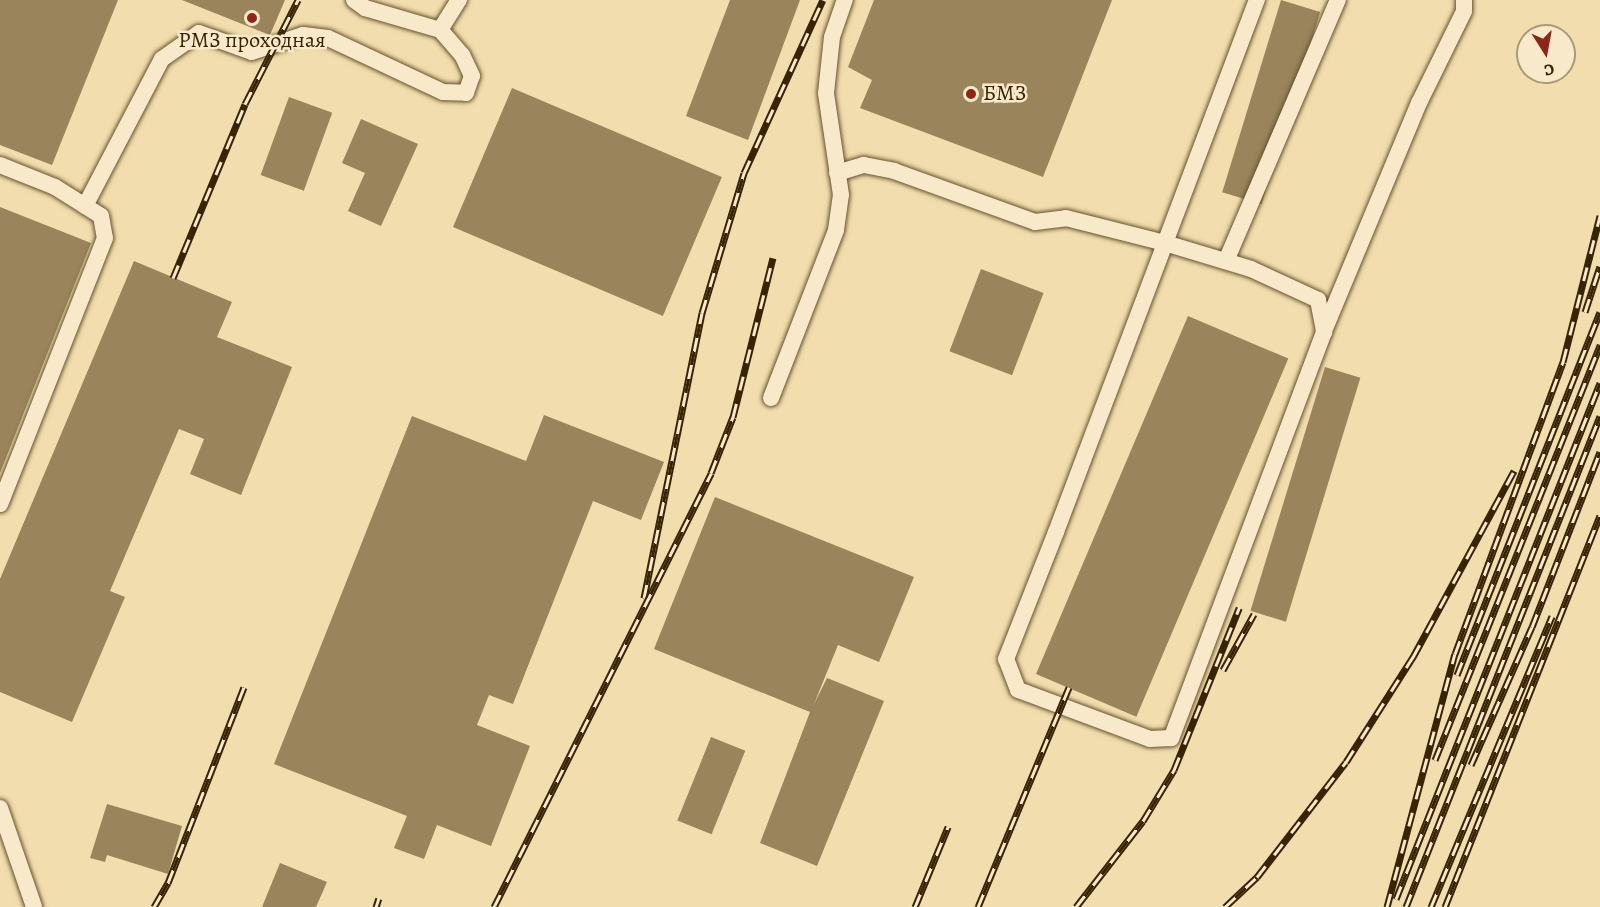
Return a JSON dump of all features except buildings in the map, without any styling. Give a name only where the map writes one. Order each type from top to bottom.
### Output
[{"type":"street","points":[[85,206],[162,59],[199,33],[252,52],[303,35],[328,38],[443,92],[466,93],[472,76],[462,55],[440,30],[365,8],[354,0]]},
{"type":"street","points":[[440,30],[459,0]]},
{"type":"street","points":[[771,398],[836,230],[841,195],[825,93],[832,37],[845,0]]},
{"type":"street","points":[[1257,0],[1006,660],[1018,690],[1150,739],[1171,738],[1324,332],[1419,103],[1464,11],[1464,0]]},
{"type":"street","points":[[1226,261],[1338,0]]},
{"type":"street","points":[[0,165],[55,188],[101,216],[105,238],[0,504]]},
{"type":"street","points":[[837,173],[864,165],[884,169],[1035,222],[1066,218],[1226,261],[1318,300],[1324,332]]},
{"type":"street","points":[[0,808],[34,907]]},
{"type":"railway","points":[[173,278],[245,104],[298,0]]},
{"type":"railway","points":[[644,598],[702,313],[744,173],[823,0]]},
{"type":"railway","points":[[1387,907],[1455,654],[1563,362],[1600,216]]},
{"type":"railway","points":[[494,907],[711,473],[733,417],[773,258]]},
{"type":"railway","points":[[1585,312],[1600,266]]},
{"type":"railway","points":[[1457,675],[1600,312]]},
{"type":"railway","points":[[1435,760],[1600,345]]},
{"type":"railway","points":[[1396,899],[1600,383]]},
{"type":"railway","points":[[1406,907],[1600,416]]},
{"type":"railway","points":[[1471,765],[1532,627],[1600,452]]},
{"type":"railway","points":[[1225,907],[1257,877],[1346,762],[1413,657],[1514,471]]},
{"type":"railway","points":[[1445,907],[1600,516]]},
{"type":"railway","points":[[1076,907],[1143,821],[1174,770],[1239,608]]},
{"type":"railway","points":[[1223,670],[1254,614]]},
{"type":"railway","points":[[1431,907],[1552,616]]},
{"type":"railway","points":[[154,907],[168,883],[244,687]]},
{"type":"railway","points":[[978,907],[1069,687]]},
{"type":"railway","points":[[915,907],[948,827]]},
{"type":"railway","points":[[376,907],[379,898]]},
{"type":"place","name":"РМЗ проходная","points":[[252,18]]},
{"type":"place","name":"БМЗ","points":[[971,94]]}]
